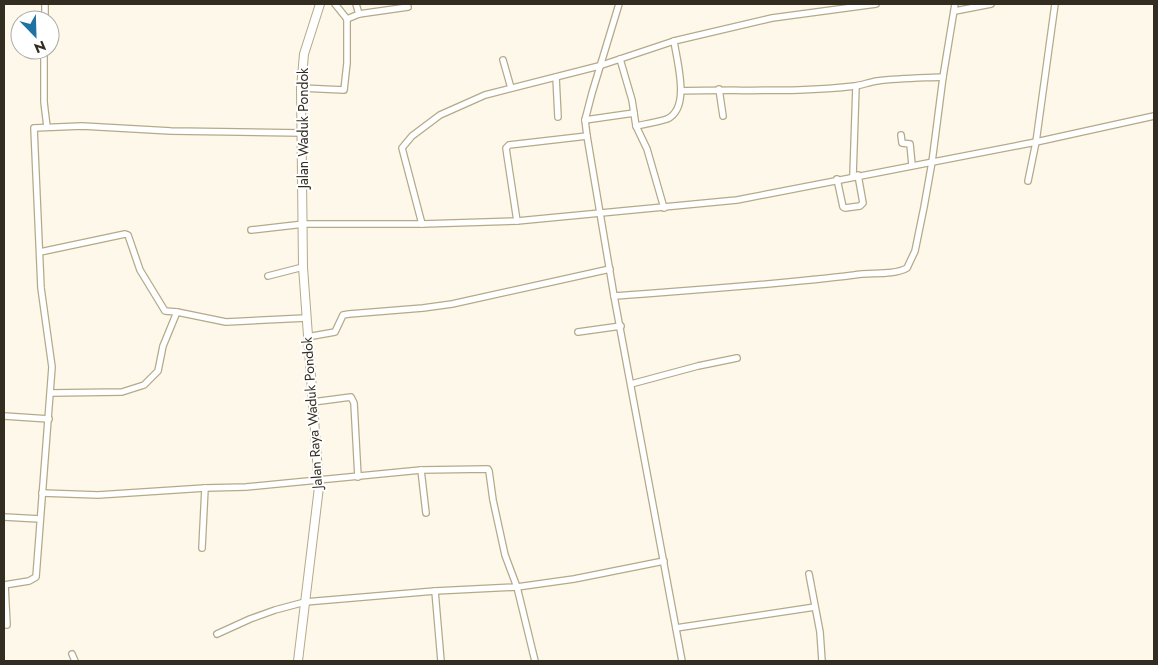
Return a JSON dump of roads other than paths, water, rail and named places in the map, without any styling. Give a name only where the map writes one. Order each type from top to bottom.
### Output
[{"type":"street","name":"Jalan Waduk Pondok","points":[[304,224],[302,88],[304,54],[320,4]]},
{"type":"street","points":[[302,88],[344,90],[347,63],[347,18],[335,4]]},
{"type":"street","points":[[356,4],[358,14]]},
{"type":"street","points":[[619,4],[599,66],[585,120],[614,296],[682,661]]},
{"type":"street","points":[[422,224],[402,148],[445,112],[485,95],[599,66],[674,41],[772,18],[876,4]]},
{"type":"street","points":[[614,296],[776,284],[902,270],[910,264],[917,244],[932,162],[943,77],[955,7],[992,4]]},
{"type":"street","points":[[1028,181],[1036,142],[1055,4]]},
{"type":"street","points":[[347,18],[392,7],[408,8]]},
{"type":"street","points":[[636,126],[668,118],[677,112],[680,105],[681,91],[674,41]]},
{"type":"street","points":[[620,59],[632,100],[636,126],[647,149],[664,208]]},
{"type":"street","points":[[44,60],[44,102],[48,127]]},
{"type":"street","points":[[503,60],[511,88]]},
{"type":"street","points":[[556,77],[558,117]]},
{"type":"street","points":[[681,91],[719,89],[766,91],[856,86],[897,78],[943,77]]},
{"type":"street","points":[[837,180],[839,196],[843,207],[860,206],[863,203],[856,176],[856,86]]},
{"type":"street","points":[[719,89],[723,116]]},
{"type":"street","points":[[585,120],[634,113]]},
{"type":"street","points":[[251,230],[304,224],[422,224],[517,221],[737,200],[1036,142],[1154,116]]},
{"type":"street","points":[[7,626],[4,585],[29,581],[36,577],[51,393],[52,367],[41,288],[34,128],[82,126],[302,133]]},
{"type":"street","points":[[517,221],[506,155],[506,148],[509,144],[587,136]]},
{"type":"street","points":[[901,136],[901,142],[910,144],[912,165]]},
{"type":"street","name":"Jalan Raya Waduk Pondok","points":[[298,661],[318,480],[303,267],[304,224]]},
{"type":"street","points":[[40,252],[125,234],[130,238],[137,263],[165,311],[226,322],[306,318]]},
{"type":"street","points":[[268,276],[303,267]]},
{"type":"street","points":[[308,337],[334,332],[343,315],[452,304],[610,269]]},
{"type":"street","points":[[51,393],[122,392],[144,385],[158,371],[163,346],[177,312]]},
{"type":"street","points":[[578,332],[621,326]]},
{"type":"street","points":[[631,384],[698,366],[737,358]]},
{"type":"street","points":[[313,402],[351,397],[354,403],[358,477]]},
{"type":"street","points":[[4,416],[49,419]]},
{"type":"street","points":[[42,492],[98,495],[246,487],[420,470],[483,468],[489,471],[505,555],[516,587],[535,661]]},
{"type":"street","points":[[420,470],[426,513]]},
{"type":"street","points":[[202,548],[205,488]]},
{"type":"street","points":[[4,517],[40,519]]},
{"type":"street","points":[[217,634],[250,619],[305,602],[516,587],[574,579],[664,561]]},
{"type":"street","points":[[809,574],[820,632],[822,661]]},
{"type":"street","points":[[435,592],[441,661]]},
{"type":"street","points":[[676,628],[816,607]]},
{"type":"street","points":[[72,654],[75,661]]}]
